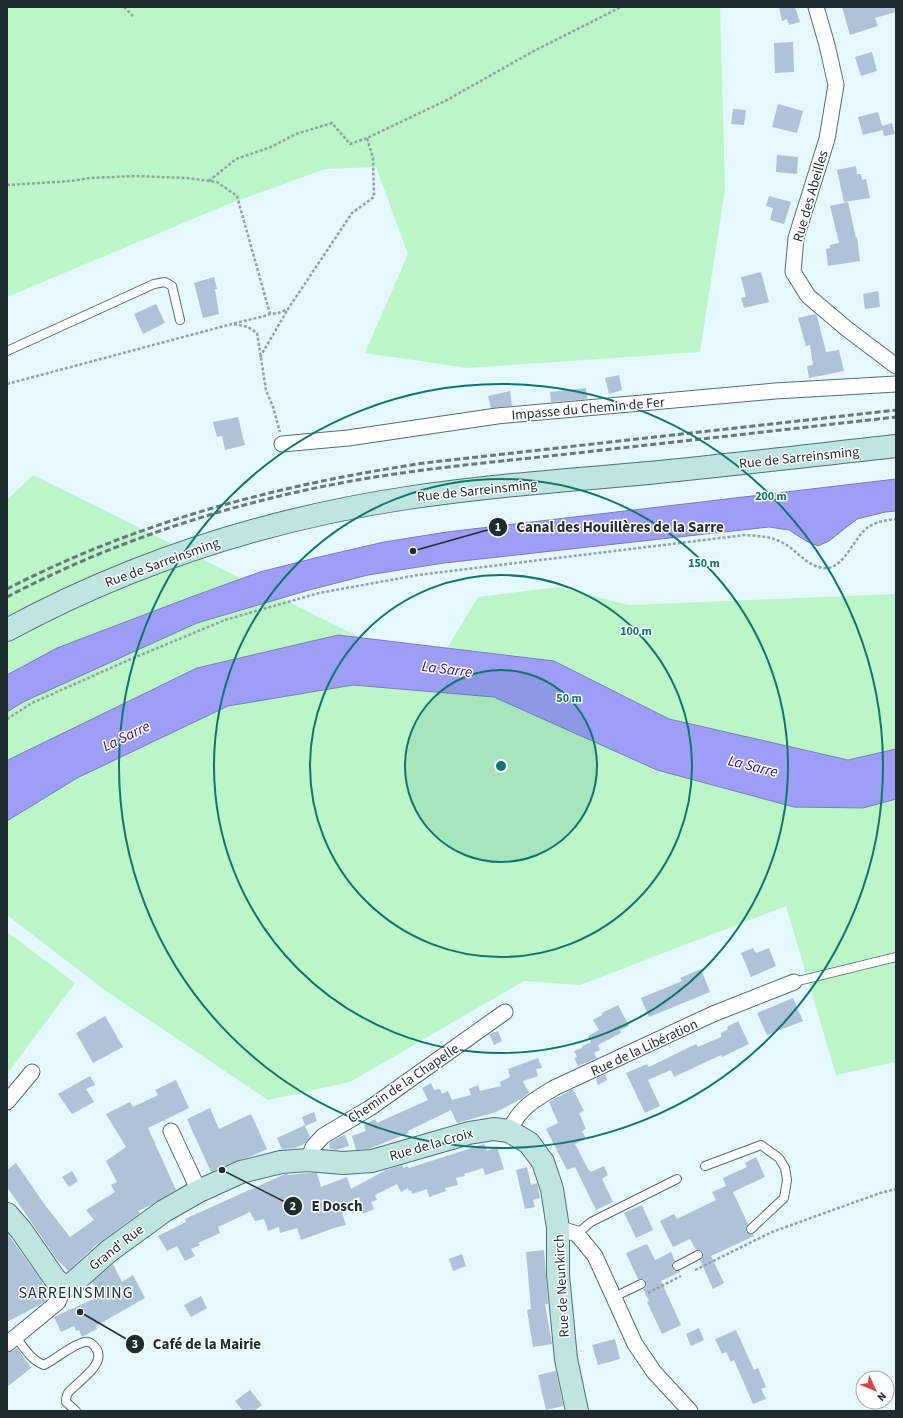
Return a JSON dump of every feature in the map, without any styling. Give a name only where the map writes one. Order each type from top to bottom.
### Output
[{"type":"street","name":"Rue des Abeilles","points":[[816,7],[827,45],[836,85],[827,139],[796,238],[793,272],[808,296],[847,329],[896,366]]},
{"type":"street","name":"Impasse du Chemin de Fer","points":[[282,444],[348,438],[497,416],[775,391],[896,384]]},
{"type":"street","name":"Rue de Sarreinsming","points":[[7,630],[72,597],[154,564],[230,538],[308,516],[406,498],[463,490],[686,469],[896,446]]},
{"type":"street","name":"Rue de la Libération","points":[[509,1131],[515,1118],[532,1101],[554,1088],[713,1014],[794,982]]},
{"type":"street","name":"Chemin de la Chapelle","points":[[308,1160],[313,1147],[323,1136],[370,1108],[505,1012]]},
{"type":"street","points":[[7,1102],[32,1072]]},
{"type":"street","name":"Rue de la Croix","points":[[308,1160],[343,1163],[372,1161],[469,1133],[494,1129],[509,1131],[529,1143],[543,1162]]},
{"type":"street","points":[[171,1131],[199,1191]]},
{"type":"street","name":"Grand' Rue","points":[[64,1287],[73,1283],[109,1251],[164,1210],[199,1191],[241,1172],[281,1162],[308,1160]]},
{"type":"street","name":"Rue de Neunkirch","points":[[543,1162],[568,1231],[558,1275],[566,1359],[577,1411]]},
{"type":"street","points":[[7,1214],[21,1230],[55,1279],[64,1287],[58,1302],[11,1341]]},
{"type":"street","points":[[568,1231],[595,1256],[635,1344],[654,1372],[690,1411]]},
{"type":"lane","points":[[7,350],[154,284],[165,282],[172,286],[180,320]]},
{"type":"lane","points":[[794,982],[896,956]]},
{"type":"lane","points":[[705,1166],[761,1145],[779,1158],[785,1168],[787,1180],[784,1198],[751,1229]]},
{"type":"lane","points":[[568,1231],[591,1222],[677,1179]]},
{"type":"lane","points":[[677,1266],[698,1255]]},
{"type":"lane","points":[[614,1297],[641,1284]]},
{"type":"lane","points":[[11,1341],[38,1363],[44,1365],[78,1344],[86,1342],[92,1344],[98,1350],[99,1357],[95,1366],[67,1394],[66,1402],[76,1411]]},
{"type":"path","points":[[124,7],[133,16]]},
{"type":"path","points":[[209,181],[236,159],[271,147],[296,134],[332,122],[350,144],[367,138],[447,100],[532,52],[621,7]]},
{"type":"path","points":[[260,357],[288,309],[352,213],[374,197],[373,158],[367,138]]},
{"type":"path","points":[[7,185],[135,176],[188,178],[217,182],[237,196],[270,314]]},
{"type":"path","points":[[7,384],[278,313],[288,309]]},
{"type":"path","points":[[232,324],[248,327],[257,333],[266,390],[273,407],[282,444]]},
{"type":"path","points":[[7,719],[32,703],[225,620],[319,593],[418,575],[745,535],[765,536],[783,542],[808,562],[825,568],[838,564],[866,528],[896,519]]},
{"type":"path","points":[[688,1273],[772,1232],[880,1192],[896,1189]]},
{"type":"path","points":[[646,1293],[681,1276]]},
{"type":"green space","points":[[7,7],[720,7],[725,189],[700,352],[468,368],[365,353],[408,254],[376,167],[325,169],[226,205],[7,297]]},
{"type":"green space","points":[[33,475],[432,673],[478,597],[559,587],[629,605],[896,594],[896,1062],[836,1075],[786,906],[580,985],[524,981],[350,1082],[268,1100],[106,991],[7,915],[7,500]]},
{"type":"green space","points":[[7,932],[75,983],[7,1074]]},
{"type":"water","points":[[896,479],[896,511],[885,512],[857,519],[829,541],[818,546],[806,541],[789,530],[769,527],[444,563],[368,575],[309,590],[197,623],[23,702],[7,712],[7,675],[57,648],[260,572],[384,542],[447,532]]},
{"type":"water","name":"La Sarre","points":[[338,635],[554,661],[669,719],[848,760],[896,749],[896,799],[863,808],[794,807],[657,770],[494,697],[353,685],[228,706],[77,778],[7,821],[7,761],[10,759],[197,668]]},
{"type":"building","points":[[779,7],[795,7],[800,22],[789,25],[787,19],[782,21]]},
{"type":"building","points":[[842,7],[896,7],[896,12],[875,18],[878,26],[850,35]]},
{"type":"building","points":[[793,42],[794,72],[775,73],[774,43]]},
{"type":"building","points":[[872,52],[877,71],[861,76],[855,57]]},
{"type":"building","points":[[778,104],[803,111],[797,133],[772,127]]},
{"type":"building","points":[[733,109],[746,110],[744,125],[731,124]]},
{"type":"building","points":[[878,112],[882,126],[892,123],[895,134],[884,136],[883,130],[863,135],[858,117]]},
{"type":"building","points":[[777,155],[798,157],[797,174],[776,172]]},
{"type":"building","points":[[856,166],[857,174],[861,174],[862,180],[866,179],[870,198],[844,202],[837,170]]},
{"type":"building","points":[[769,196],[791,202],[784,224],[770,220],[773,208],[766,206]]},
{"type":"building","points":[[848,202],[856,238],[857,237],[860,261],[828,266],[826,249],[830,248],[830,245],[839,243],[830,206]]},
{"type":"building","points":[[761,272],[769,302],[744,308],[741,298],[746,297],[741,277]]},
{"type":"building","points":[[214,277],[217,289],[215,289],[219,314],[203,318],[194,283]]},
{"type":"building","points":[[878,291],[880,307],[865,309],[863,294]]},
{"type":"building","points":[[156,304],[165,323],[143,334],[134,314]]},
{"type":"building","points":[[815,314],[817,316],[826,352],[839,350],[844,371],[809,378],[807,366],[813,365],[810,345],[806,346],[798,318]]},
{"type":"building","points":[[619,375],[622,390],[609,394],[605,378]]},
{"type":"building","points":[[586,388],[587,399],[551,402],[550,392]]},
{"type":"building","points":[[510,391],[512,406],[491,408],[488,396]]},
{"type":"building","points":[[238,417],[245,445],[225,450],[222,436],[217,437],[213,422]]},
{"type":"building","points":[[753,948],[756,953],[769,948],[776,966],[751,977],[741,953]]},
{"type":"building","points":[[701,969],[710,992],[649,1017],[641,998],[682,981],[680,978]]},
{"type":"building","points":[[793,998],[803,1021],[767,1035],[757,1013]]},
{"type":"building","points":[[618,1005],[629,1026],[620,1030],[621,1033],[598,1045],[600,1050],[594,1053],[597,1058],[578,1066],[574,1058],[577,1057],[574,1051],[591,1043],[588,1036],[599,1030],[593,1020],[602,1015],[602,1013]]},
{"type":"building","points":[[105,1016],[123,1047],[93,1063],[76,1033]]},
{"type":"building","points":[[738,1021],[749,1044],[722,1057],[721,1055],[674,1077],[671,1070],[648,1080],[660,1106],[645,1113],[626,1073],[647,1064],[649,1067],[696,1044],[698,1047],[721,1037],[721,1033],[728,1029],[727,1027]]},
{"type":"building","points":[[498,1031],[502,1041],[494,1045],[489,1034]]},
{"type":"building","points":[[538,1058],[542,1068],[536,1069],[538,1076],[523,1081],[529,1093],[521,1099],[496,1112],[457,1123],[451,1110],[408,1131],[409,1133],[368,1149],[356,1150],[352,1136],[366,1131],[364,1125],[375,1119],[377,1123],[428,1100],[422,1088],[431,1083],[434,1090],[440,1089],[442,1094],[448,1091],[452,1100],[471,1095],[469,1089],[478,1085],[480,1091],[501,1086],[500,1082],[510,1077],[508,1069]]},
{"type":"building","points":[[605,1074],[607,1080],[598,1085],[596,1079]]},
{"type":"building","points":[[90,1076],[95,1085],[86,1089],[94,1102],[72,1114],[58,1094]]},
{"type":"building","points":[[176,1080],[189,1108],[148,1128],[176,1190],[138,1211],[140,1213],[95,1246],[68,1271],[56,1258],[7,1187],[7,1170],[16,1163],[45,1205],[70,1237],[94,1220],[86,1210],[115,1192],[111,1185],[117,1182],[106,1161],[126,1147],[106,1114],[130,1102],[133,1107],[158,1095],[155,1090]]},
{"type":"building","points":[[573,1089],[584,1111],[579,1113],[586,1129],[582,1131],[586,1139],[575,1144],[589,1171],[590,1170],[591,1172],[604,1166],[608,1175],[602,1179],[613,1202],[596,1210],[575,1167],[567,1170],[546,1129],[558,1123],[549,1102]]},
{"type":"building","points":[[210,1108],[219,1129],[251,1114],[267,1149],[211,1172],[187,1119]]},
{"type":"building","points":[[314,1112],[317,1121],[305,1126],[310,1137],[304,1144],[295,1148],[282,1149],[277,1138],[305,1125],[302,1117]]},
{"type":"building","points":[[345,1135],[349,1146],[336,1150],[330,1149],[329,1143]]},
{"type":"building","points":[[484,1144],[487,1151],[497,1147],[504,1169],[485,1175],[483,1168],[464,1174],[465,1176],[456,1178],[458,1185],[445,1188],[446,1191],[429,1197],[427,1189],[412,1194],[411,1190],[409,1191],[408,1188],[401,1192],[397,1184],[375,1195],[377,1200],[371,1202],[374,1209],[363,1214],[359,1197],[340,1206],[346,1225],[301,1240],[297,1228],[280,1233],[279,1227],[268,1231],[264,1219],[255,1221],[250,1212],[218,1227],[220,1233],[198,1243],[200,1245],[191,1249],[195,1256],[185,1261],[177,1246],[167,1251],[158,1236],[186,1222],[185,1219],[285,1174],[317,1173],[321,1187],[347,1177],[351,1189],[386,1170],[402,1165],[403,1168],[408,1166],[409,1168]]},
{"type":"building","points":[[756,1157],[765,1177],[733,1192],[748,1224],[746,1231],[754,1236],[711,1256],[724,1283],[713,1289],[700,1260],[703,1256],[703,1252],[696,1250],[690,1239],[673,1247],[660,1221],[674,1214],[677,1219],[716,1200],[712,1192],[726,1186],[723,1178],[747,1167],[745,1163]]},
{"type":"building","points":[[527,1167],[531,1185],[537,1183],[540,1198],[533,1200],[535,1207],[525,1209],[516,1170]]},
{"type":"building","points":[[72,1171],[78,1181],[69,1187],[62,1177]]},
{"type":"building","points":[[642,1205],[653,1230],[636,1238],[624,1213]]},
{"type":"building","points":[[7,1233],[41,1280],[49,1298],[43,1303],[7,1322]]},
{"type":"building","points":[[647,1244],[655,1260],[671,1252],[675,1261],[672,1263],[672,1268],[674,1271],[680,1271],[661,1281],[681,1325],[662,1334],[647,1302],[649,1301],[643,1289],[646,1287],[646,1282],[644,1279],[638,1279],[626,1253]]},
{"type":"building","points":[[544,1250],[548,1304],[545,1304],[552,1344],[533,1347],[527,1310],[531,1309],[526,1252]]},
{"type":"building","points":[[462,1254],[466,1266],[453,1271],[449,1259]]},
{"type":"building","points":[[113,1264],[122,1282],[133,1275],[145,1298],[96,1326],[97,1329],[82,1337],[79,1330],[76,1331],[74,1326],[61,1332],[54,1317],[100,1296],[92,1282]]},
{"type":"building","points":[[201,1296],[207,1308],[191,1317],[184,1305]]},
{"type":"building","points":[[699,1328],[704,1340],[691,1346],[686,1334]]},
{"type":"building","points":[[736,1330],[754,1370],[758,1368],[766,1387],[761,1389],[766,1399],[753,1404],[734,1360],[731,1362],[726,1352],[722,1354],[715,1339]]},
{"type":"building","points":[[615,1339],[620,1359],[598,1365],[592,1345]]},
{"type":"building","points":[[17,1348],[31,1368],[7,1387],[7,1353]]},
{"type":"building","points":[[556,1371],[563,1406],[546,1410],[538,1375]]},
{"type":"building","points":[[250,1390],[262,1405],[254,1411],[243,1411],[235,1401]]},
{"type":"railway","points":[[7,589],[57,565],[158,525],[210,509],[316,482],[424,463],[896,410]]},
{"type":"railway","points":[[7,597],[92,557],[180,524],[225,510],[317,488],[363,479],[443,468],[896,417]]},
{"type":"place","name":"Canal des Houillères de la Sarre","points":[[413,551]]},
{"type":"place","name":"E Dosch","points":[[222,1170]]},
{"type":"place","name":"Café de la Mairie","points":[[80,1312]]},
{"type":"district","name":"SARREINSMING","points":[[76,1292]]}]
